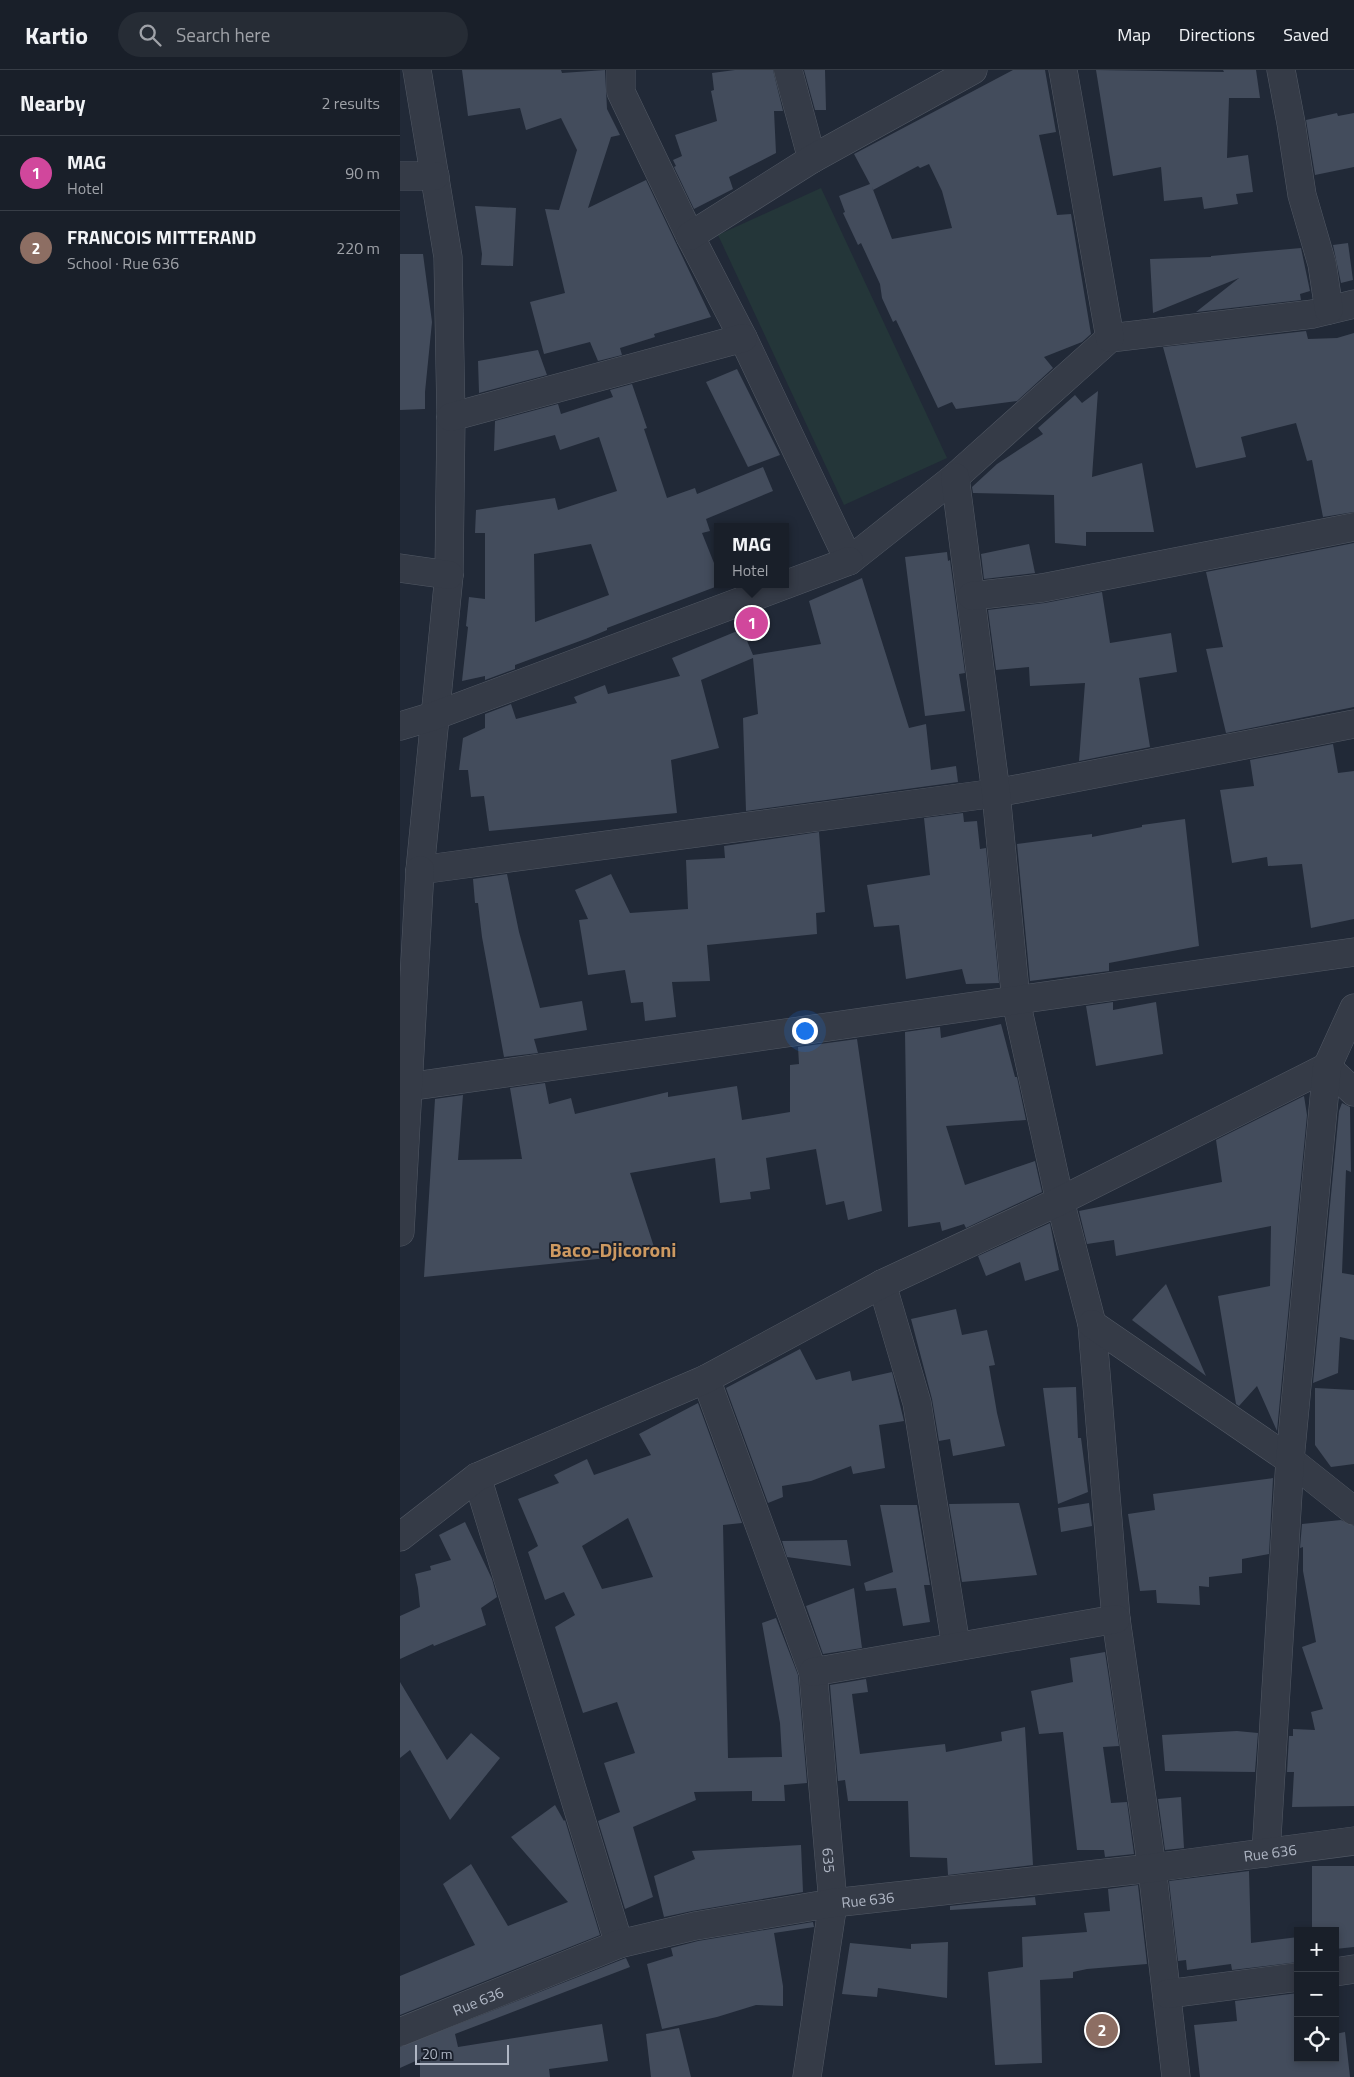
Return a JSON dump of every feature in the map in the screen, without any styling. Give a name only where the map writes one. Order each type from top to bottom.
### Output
[{"type":"street","points":[[400,1232],[420,870],[449,575],[451,417],[448,257],[418,70]]},
{"type":"street","points":[[621,70],[621,92],[690,236],[743,338],[849,561]]},
{"type":"street","points":[[788,70],[812,158]]},
{"type":"street","points":[[690,236],[812,158],[973,70]]},
{"type":"street","points":[[1063,70],[1110,338]]},
{"type":"street","points":[[789,583],[849,561],[955,477],[1110,338],[1313,314],[1342,307],[1322,264],[1302,195],[1292,123],[1281,70]]},
{"type":"street","points":[[400,176],[435,176]]},
{"type":"street","points":[[451,417],[743,338]]},
{"type":"street","points":[[955,477],[972,596],[996,793],[1016,1001],[1060,1201],[1092,1324],[1116,1619],[1152,1868],[1176,2077]]},
{"type":"street","points":[[972,596],[1042,588],[1354,528]]},
{"type":"street","points":[[400,568],[449,575]]},
{"type":"street","points":[[400,726],[434,716],[777,588]]},
{"type":"street","points":[[420,870],[996,793],[1354,724]]},
{"type":"street","points":[[407,1087],[1354,952]]},
{"type":"street","points":[[1266,1853],[1290,1460],[1327,1067],[1354,1008]]},
{"type":"street","points":[[400,1537],[477,1476],[706,1379],[882,1284],[1060,1201],[1327,1067]]},
{"type":"street","points":[[1327,1067],[1354,1092]]},
{"type":"street","points":[[882,1284],[917,1403],[956,1646]]},
{"type":"street","points":[[1092,1324],[1290,1460],[1353,1508]]},
{"type":"street","name":"635","points":[[706,1379],[812,1672],[834,1903],[807,2077]]},
{"type":"street","points":[[477,1476],[619,1944]]},
{"type":"street","points":[[812,1672],[1116,1619]]},
{"type":"street","name":"Rue 636","points":[[400,2032],[619,1944],[695,1926],[834,1903],[1152,1868],[1354,1841]]},
{"type":"street","points":[[1339,1972],[1354,1970]]},
{"type":"street","points":[[1167,1994],[1294,1978]]},
{"type":"shaded area","points":[[821,188],[947,458],[844,505],[718,235]]},
{"type":"building","points":[[462,70],[561,70],[562,73],[605,70],[607,109],[620,135],[611,137],[588,208],[646,180],[711,317],[654,334],[655,337],[620,348],[622,355],[598,361],[590,342],[544,354],[530,302],[565,293],[545,209],[559,210],[577,150],[561,118],[526,130],[520,108],[468,116]]},
{"type":"building","points":[[735,70],[773,70],[783,111],[774,111],[776,153],[729,177],[733,189],[694,209],[674,167],[676,166],[673,160],[682,156],[675,135],[717,121],[711,91],[714,90],[712,73]]},
{"type":"building","points":[[804,70],[825,70],[826,110],[815,110]]},
{"type":"building","points":[[1013,70],[1045,70],[1056,132],[1039,135],[1057,215],[1071,214],[1091,334],[1082,342],[1044,357],[1053,368],[1017,401],[956,409],[952,402],[938,408],[896,320],[893,322],[882,298],[880,284],[861,243],[858,245],[843,213],[845,212],[839,196],[870,184],[854,154]],"holes":[[[929,164],[942,191],[952,228],[892,239],[873,190],[918,166],[920,168]]]},
{"type":"building","points":[[1096,70],[1224,72],[1223,70],[1256,70],[1260,98],[1229,98],[1227,158],[1248,155],[1253,192],[1236,194],[1238,204],[1204,209],[1202,197],[1164,201],[1161,167],[1113,176]]},
{"type":"building","points":[[1337,113],[1338,116],[1354,113],[1354,167],[1315,175],[1306,120]]},
{"type":"building","points":[[475,206],[516,208],[513,266],[481,265],[482,254]]},
{"type":"building","points":[[1348,243],[1353,280],[1341,283],[1333,245]]},
{"type":"building","points":[[1301,248],[1310,291],[1300,294],[1301,300],[1196,312],[1239,278],[1153,313],[1150,259],[1211,257]]},
{"type":"building","points":[[400,254],[423,254],[432,322],[425,409],[400,410]]},
{"type":"building","points":[[1306,331],[1308,339],[1337,338],[1354,333],[1354,512],[1323,517],[1312,460],[1307,461],[1296,423],[1241,437],[1246,457],[1196,468],[1163,347]]},
{"type":"building","points":[[538,350],[547,375],[479,393],[478,361]]},
{"type":"building","points":[[737,369],[780,455],[748,467],[706,382]]},
{"type":"building","points":[[632,384],[647,428],[644,429],[667,498],[695,488],[697,494],[763,467],[773,491],[706,519],[710,531],[702,533],[714,563],[714,587],[515,665],[515,669],[485,680],[485,676],[462,681],[469,597],[485,599],[485,533],[475,533],[476,510],[555,498],[558,510],[617,491],[599,437],[560,450],[555,435],[494,451],[495,421],[558,404],[561,414],[613,397],[610,390]],"holes":[[[591,544],[609,595],[535,622],[534,554]]]},
{"type":"building","points":[[1098,391],[1092,477],[1142,463],[1154,532],[1086,532],[1086,546],[1055,543],[1054,495],[973,493],[972,487],[997,464],[1043,434],[1038,428],[1075,395],[1082,403]]},
{"type":"building","points":[[1354,543],[1354,707],[1226,733],[1206,649],[1223,647],[1206,572]]},
{"type":"building","points":[[1029,544],[1035,573],[984,579],[981,554]]},
{"type":"building","points":[[947,552],[948,561],[950,560],[965,673],[959,674],[965,711],[925,716],[905,557]]},
{"type":"building","points":[[862,578],[909,728],[926,724],[931,770],[956,766],[958,782],[746,811],[743,718],[758,714],[753,658],[701,680],[719,748],[671,760],[677,813],[489,831],[484,796],[471,797],[468,770],[459,770],[463,738],[485,728],[485,714],[511,704],[516,719],[577,703],[574,697],[605,685],[608,694],[680,676],[672,658],[742,629],[753,655],[821,644],[809,601]]},
{"type":"building","points":[[1102,592],[1110,643],[1171,633],[1177,672],[1139,678],[1150,747],[1079,761],[1085,683],[1030,686],[1029,667],[996,670],[988,610],[1045,603]]},
{"type":"building","points":[[1333,744],[1338,773],[1354,771],[1354,919],[1311,928],[1302,864],[1268,866],[1267,857],[1232,863],[1220,790],[1254,786],[1250,760]]},
{"type":"building","points":[[963,813],[964,822],[977,821],[980,849],[986,848],[999,983],[966,984],[962,969],[906,979],[899,925],[874,927],[867,885],[930,875],[924,818]]},
{"type":"building","points":[[1185,819],[1199,946],[1109,963],[1109,971],[1030,981],[1017,844],[1092,834],[1092,837],[1142,827],[1142,825]]},
{"type":"building","points":[[819,832],[825,912],[816,913],[817,934],[707,945],[710,981],[672,982],[676,1017],[645,1021],[643,1002],[631,1003],[625,970],[588,975],[579,920],[588,919],[575,890],[611,874],[630,913],[688,909],[686,860],[725,858],[724,846]]},
{"type":"building","points":[[507,874],[519,932],[540,1008],[582,1001],[587,1030],[534,1039],[538,1053],[504,1057],[482,937],[478,903],[475,903],[473,879]]},
{"type":"building","points":[[1113,1002],[1113,1010],[1156,1002],[1163,1054],[1096,1066],[1086,1006]]},
{"type":"building","points":[[1001,1024],[1015,1077],[1017,1077],[1026,1120],[946,1126],[965,1185],[1035,1161],[1042,1192],[966,1228],[964,1224],[942,1231],[940,1222],[908,1227],[905,1032],[940,1027],[941,1038]]},
{"type":"building","points":[[857,1039],[882,1211],[848,1220],[844,1201],[826,1205],[816,1149],[766,1158],[770,1189],[750,1192],[751,1199],[720,1203],[715,1158],[630,1173],[656,1253],[424,1277],[435,1099],[463,1095],[458,1160],[522,1159],[510,1088],[545,1083],[549,1104],[571,1098],[575,1114],[668,1092],[668,1097],[737,1086],[742,1120],[790,1112],[790,1065],[799,1064],[798,1047]]},
{"type":"building","points":[[1304,1096],[1307,1115],[1277,1431],[1257,1386],[1239,1406],[1236,1404],[1218,1296],[1270,1286],[1271,1226],[1116,1256],[1114,1240],[1087,1244],[1079,1211],[1222,1182],[1216,1140]]},
{"type":"building","points":[[1342,1103],[1350,1107],[1351,1172],[1346,1170],[1342,1273],[1354,1275],[1354,1340],[1340,1337],[1338,1373],[1313,1383],[1339,1111]]},
{"type":"building","points":[[1050,1223],[1059,1270],[1025,1281],[1020,1262],[986,1276],[978,1256]]},
{"type":"building","points":[[1166,1284],[1206,1376],[1132,1320]]},
{"type":"building","points":[[956,1309],[962,1335],[987,1330],[995,1365],[989,1366],[1005,1446],[953,1456],[950,1439],[939,1441],[932,1399],[911,1319]]},
{"type":"building","points":[[800,1349],[816,1380],[850,1371],[852,1381],[892,1372],[904,1421],[879,1425],[885,1468],[853,1474],[851,1466],[811,1481],[782,1486],[783,1497],[768,1503],[726,1388]]},
{"type":"building","points":[[1076,1387],[1078,1438],[1081,1438],[1088,1492],[1058,1504],[1043,1388]]},
{"type":"building","points":[[1315,1388],[1354,1390],[1354,1464],[1331,1467],[1315,1445]]},
{"type":"building","points":[[698,1403],[742,1523],[723,1525],[728,1758],[782,1757],[780,1723],[762,1623],[776,1618],[798,1675],[807,1783],[784,1785],[785,1801],[752,1801],[752,1791],[694,1792],[696,1800],[633,1827],[653,1897],[625,1909],[598,1821],[620,1812],[604,1763],[635,1753],[617,1702],[583,1713],[555,1627],[575,1615],[564,1592],[545,1600],[528,1552],[538,1546],[518,1499],[559,1483],[554,1475],[587,1459],[594,1475],[651,1455],[639,1434]],"holes":[[[628,1518],[653,1577],[602,1589],[582,1546]]]},
{"type":"building","points":[[1273,1478],[1269,1554],[1242,1559],[1242,1573],[1209,1577],[1209,1587],[1199,1586],[1200,1605],[1157,1603],[1156,1590],[1140,1591],[1128,1514],[1155,1510],[1153,1494]]},
{"type":"building","points":[[1019,1503],[1037,1575],[962,1582],[949,1504]]},
{"type":"building","points":[[1089,1503],[1092,1526],[1061,1532],[1058,1508]]},
{"type":"building","points":[[880,1505],[917,1505],[930,1585],[924,1585],[930,1622],[903,1626],[896,1588],[866,1591],[864,1583],[893,1572]]},
{"type":"building","points":[[1341,1520],[1354,1526],[1354,1806],[1292,1807],[1294,1772],[1287,1772],[1289,1736],[1293,1736],[1293,1729],[1315,1730],[1311,1712],[1323,1709],[1302,1647],[1316,1642],[1303,1571],[1303,1547],[1300,1548],[1302,1524]]},
{"type":"building","points":[[465,1522],[492,1579],[497,1597],[481,1608],[486,1625],[434,1646],[433,1644],[400,1659],[400,1616],[420,1607],[415,1574],[431,1570],[430,1566],[451,1560],[439,1535]]},
{"type":"building","points":[[847,1540],[851,1566],[787,1557],[782,1541]]},
{"type":"building","points":[[854,1588],[862,1648],[823,1654],[806,1606]]},
{"type":"building","points":[[1105,1652],[1119,1746],[1103,1747],[1111,1803],[1127,1802],[1134,1854],[1105,1857],[1104,1850],[1077,1850],[1063,1732],[1039,1734],[1031,1691],[1073,1682],[1070,1658]]},
{"type":"building","points":[[866,1679],[868,1692],[852,1694],[860,1754],[945,1744],[946,1752],[1002,1741],[1001,1732],[1025,1727],[1033,1865],[948,1875],[947,1858],[910,1857],[908,1801],[848,1801],[845,1780],[838,1781],[830,1685]]},
{"type":"building","points":[[400,1682],[447,1760],[471,1733],[500,1758],[450,1820],[410,1750],[400,1758]]},
{"type":"building","points":[[1237,1731],[1258,1733],[1255,1772],[1165,1771],[1162,1735]]},
{"type":"building","points":[[1181,1797],[1184,1848],[1165,1850],[1158,1799]]},
{"type":"building","points":[[555,1805],[565,1820],[600,1935],[400,2015],[400,1976],[475,1945],[443,1884],[471,1864],[508,1926],[568,1902],[511,1837]]},
{"type":"building","points":[[801,1845],[803,1892],[664,1917],[654,1876],[695,1859],[692,1851]]},
{"type":"building","points":[[1312,1866],[1354,1866],[1354,1947],[1339,1949],[1339,1927],[1312,1927]]},
{"type":"building","points":[[1249,1871],[1251,1943],[1294,1938],[1294,1962],[1232,1970],[1231,1964],[1187,1970],[1186,1960],[1178,1961],[1169,1881]]},
{"type":"building","points":[[1138,1885],[1147,1964],[1087,1969],[1073,1972],[1073,1978],[1040,1980],[1042,2063],[995,2065],[988,1972],[1023,1967],[1022,1937],[1087,1932],[1084,1913],[1110,1911],[1108,1889]]},
{"type":"building","points":[[1035,1897],[1036,1905],[950,1910],[950,1906]]},
{"type":"building","points":[[813,1922],[814,1927],[774,1933],[783,1986],[783,2006],[756,2005],[717,2017],[662,2029],[647,1964],[673,1956],[671,1948],[698,1941]]},
{"type":"building","points":[[948,1942],[947,1998],[878,1988],[877,1997],[842,1994],[850,1943],[911,1949],[911,1944]]},
{"type":"building","points":[[626,1958],[630,1967],[455,2034],[458,2047],[602,2024],[608,2061],[549,2069],[550,2077],[420,2077],[420,2059],[400,2068],[400,2047]]},
{"type":"building","points":[[1294,1994],[1294,2062],[1339,2062],[1339,2033],[1345,2032],[1350,2077],[1200,2077],[1194,2025],[1237,2021],[1235,2001]]},
{"type":"building","points":[[679,2028],[691,2077],[651,2077],[646,2034]]},
{"type":"place","name":"MAG","points":[[752,623]]},
{"type":"place","name":"FRANCOIS MITTERAND","points":[[1102,2030]]},
{"type":"district","name":"Baco-Djicoroni","points":[[613,1249]]}]
